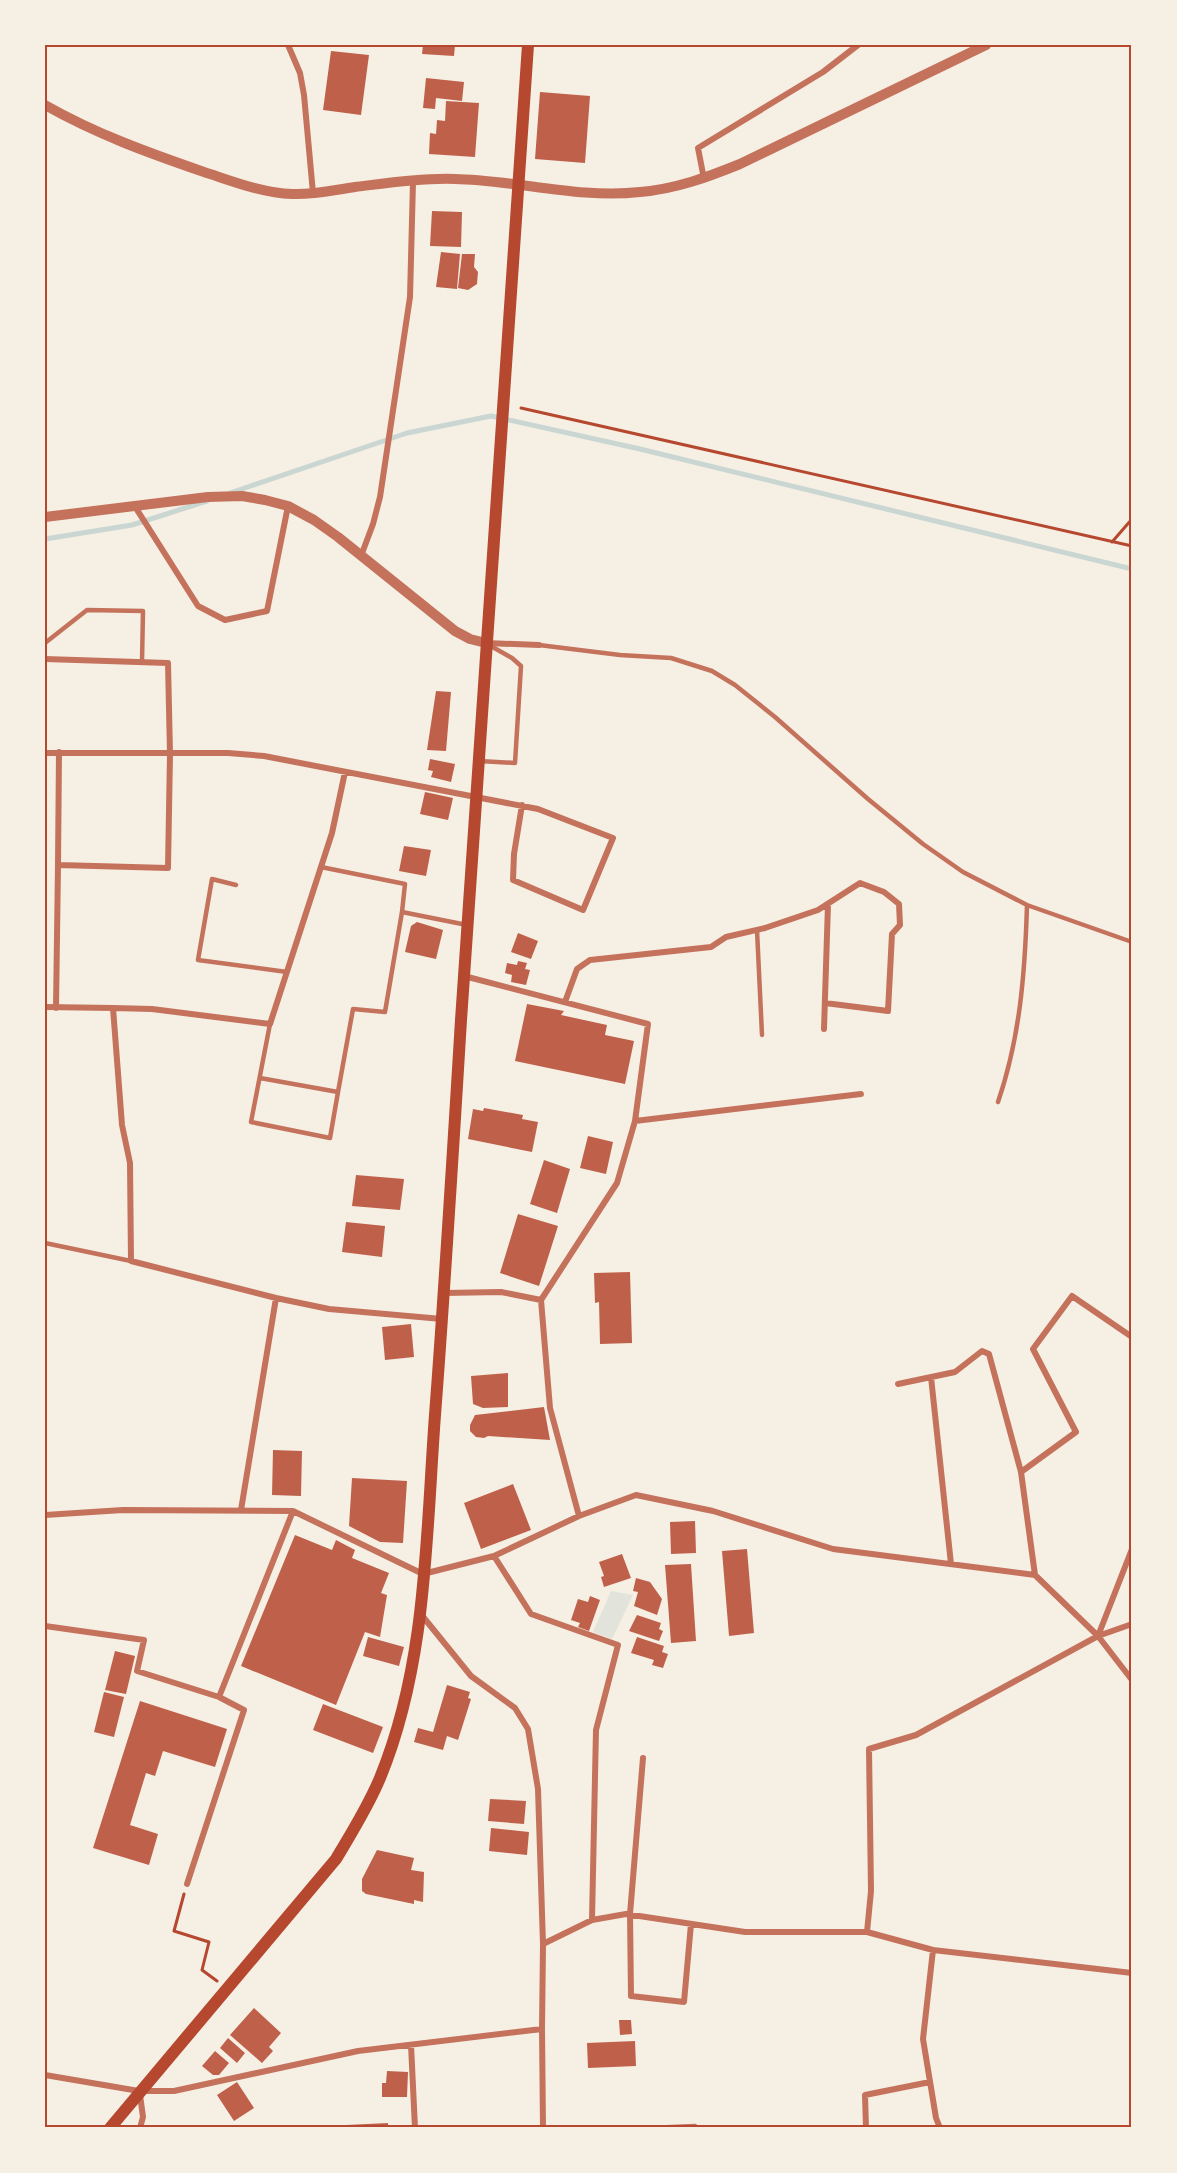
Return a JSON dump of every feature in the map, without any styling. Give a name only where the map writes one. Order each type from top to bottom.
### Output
[{"type":"main road","points":[[110,2128],[336,1859],[362,1816],[381,1775],[401,1713],[416,1652],[444,1293],[478,761],[528,45]]},
{"type":"street","points":[[288,45],[300,73],[304,95],[314,193]]},
{"type":"street","points":[[704,179],[698,148],[823,72],[858,45]]},
{"type":"street","points":[[45,105],[76,123],[112,139],[239,183],[273,192],[314,193],[453,179],[608,193],[639,193],[704,179],[987,45]]},
{"type":"street","points":[[361,556],[380,497],[410,297],[413,182]]},
{"type":"street","points":[[45,517],[208,497],[242,496],[288,506],[314,520],[454,631],[470,639],[486,643],[539,645]]},
{"type":"street","points":[[134,505],[198,606],[225,620],[267,611],[288,506]]},
{"type":"street","points":[[45,659],[168,663],[170,754],[168,868],[58,865]]},
{"type":"street","points":[[56,1008],[59,752]]},
{"type":"street","points":[[45,753],[246,754],[476,796],[538,808],[613,838],[583,910],[513,880],[514,854],[522,805]]},
{"type":"street","points":[[45,1007],[152,1009],[270,1024],[332,833],[345,772]]},
{"type":"street","points":[[565,1002],[577,969],[590,960],[711,947],[726,937],[757,930],[818,910],[860,883],[884,892],[899,904],[900,925],[892,933],[888,1011],[825,1003]]},
{"type":"street","points":[[825,1029],[828,904]]},
{"type":"street","points":[[464,976],[648,1024],[635,1121],[617,1183],[541,1300],[550,1408],[579,1516]]},
{"type":"street","points":[[113,1008],[122,1125],[130,1163],[131,1261],[329,1309],[442,1319]]},
{"type":"street","points":[[635,1121],[861,1094]]},
{"type":"street","points":[[444,1293],[501,1292],[541,1300]]},
{"type":"street","points":[[1021,1472],[1076,1432],[1032,1349],[1071,1296],[1132,1336]]},
{"type":"street","points":[[241,1510],[276,1298]]},
{"type":"street","points":[[898,1384],[956,1372],[982,1351],[989,1354],[1021,1472],[1035,1575]]},
{"type":"street","points":[[931,1377],[951,1564]]},
{"type":"street","points":[[45,1515],[123,1510],[293,1511],[423,1574],[494,1556],[579,1516],[636,1495],[713,1511],[833,1549],[1035,1575],[1098,1636],[1132,1680]]},
{"type":"street","points":[[219,1697],[293,1511]]},
{"type":"street","points":[[1098,1636],[1132,1549]]},
{"type":"street","points":[[494,1556],[531,1614],[618,1645],[596,1730],[592,1920]]},
{"type":"street","points":[[420,1612],[471,1676],[515,1708],[528,1729],[538,1789],[543,1944],[543,2128]]},
{"type":"street","points":[[867,1932],[871,1891],[869,1749],[916,1735],[1098,1636],[1132,1624]]},
{"type":"street","points":[[45,1626],[144,1640],[137,1671],[219,1697],[244,1710],[187,1884]]},
{"type":"street","points":[[643,1758],[630,1914],[631,1996],[684,2002],[691,1924]]},
{"type":"street","points":[[543,1944],[592,1920],[630,1914],[745,1932],[867,1932],[933,1950],[1132,1973]]},
{"type":"street","points":[[933,1950],[923,2039],[936,2118],[940,2128]]},
{"type":"street","points":[[45,2075],[140,2091],[174,2091],[358,2051],[542,2029]]},
{"type":"street","points":[[411,2045],[415,2128]]},
{"type":"street","points":[[866,2128],[865,2095],[930,2082]]},
{"type":"street","points":[[140,2091],[143,2117],[140,2128]]},
{"type":"lane","points":[[45,643],[87,610],[142,611],[142,662]]},
{"type":"lane","points":[[478,761],[514,763],[521,666],[486,643]]},
{"type":"lane","points":[[539,645],[620,655],[671,658],[712,671],[735,684],[868,799],[923,844],[963,872],[1027,905],[1132,942]]},
{"type":"lane","points":[[270,1024],[251,1122],[330,1138],[353,1009],[385,1012],[405,884],[321,867]]},
{"type":"lane","points":[[236,885],[212,879],[198,960],[287,972]]},
{"type":"lane","points":[[998,1102],[1009,1071],[1019,1025],[1025,969],[1027,905]]},
{"type":"lane","points":[[402,912],[467,925]]},
{"type":"lane","points":[[757,930],[762,1035]]},
{"type":"lane","points":[[260,1078],[338,1092]]},
{"type":"lane","points":[[45,1243],[131,1261]]},
{"type":"lane","points":[[649,2128],[695,2126],[696,2128]]},
{"type":"path","points":[[521,408],[1132,546]]},
{"type":"path","points":[[1112,542],[1132,519]]},
{"type":"path","points":[[187,1884],[174,1931],[209,1942],[202,1970],[228,1989]]},
{"type":"shaded area","points":[[611,1591],[633,1595],[612,1639],[593,1632]]},
{"type":"building","points":[[423,45],[455,45],[454,56],[422,54]]},
{"type":"building","points":[[331,51],[369,55],[361,115],[323,110]]},
{"type":"building","points":[[426,78],[464,82],[462,101],[436,98],[435,109],[423,108]]},
{"type":"building","points":[[540,92],[590,96],[585,163],[535,159]]},
{"type":"building","points":[[446,101],[479,103],[475,157],[429,154],[430,133],[436,134],[437,120],[445,121]]},
{"type":"building","points":[[432,211],[462,212],[461,247],[430,246]]},
{"type":"building","points":[[441,252],[460,254],[457,289],[436,287]]},
{"type":"building","points":[[462,254],[475,254],[474,267],[478,272],[477,284],[468,290],[458,288]]},
{"type":"building","points":[[436,691],[451,692],[446,751],[427,750]]},
{"type":"building","points":[[430,759],[455,764],[451,782],[431,777],[433,771],[428,770]]},
{"type":"building","points":[[425,792],[453,798],[448,820],[420,814]]},
{"type":"building","points":[[404,846],[431,850],[426,876],[399,871]]},
{"type":"building","points":[[417,922],[443,930],[436,959],[405,952],[411,926]]},
{"type":"building","points":[[518,933],[538,941],[531,959],[511,952]]},
{"type":"building","points":[[518,961],[527,963],[525,969],[530,970],[526,985],[511,982],[512,975],[505,973],[507,963],[517,965]]},
{"type":"building","points":[[527,1004],[564,1011],[561,1015],[607,1025],[605,1035],[634,1041],[625,1084],[515,1061]]},
{"type":"building","points":[[484,1108],[523,1115],[522,1119],[538,1122],[532,1152],[468,1139],[473,1109],[483,1111]]},
{"type":"building","points":[[588,1136],[613,1142],[606,1174],[580,1168]]},
{"type":"building","points":[[544,1160],[570,1169],[557,1213],[530,1204]]},
{"type":"building","points":[[356,1175],[404,1179],[400,1210],[352,1206]]},
{"type":"building","points":[[518,1214],[558,1226],[539,1286],[500,1273]]},
{"type":"building","points":[[346,1222],[385,1226],[382,1257],[342,1252]]},
{"type":"building","points":[[630,1272],[632,1343],[600,1344],[599,1302],[595,1303],[594,1273]]},
{"type":"building","points":[[411,1324],[414,1357],[385,1360],[382,1327]]},
{"type":"building","points":[[508,1373],[508,1407],[483,1408],[473,1404],[471,1376]]},
{"type":"building","points":[[544,1407],[550,1440],[488,1436],[484,1438],[476,1437],[470,1431],[475,1415]]},
{"type":"building","points":[[273,1450],[302,1451],[301,1496],[272,1495]]},
{"type":"building","points":[[352,1478],[407,1481],[403,1543],[380,1542],[349,1526]]},
{"type":"building","points":[[513,1484],[531,1530],[481,1549],[464,1503]]},
{"type":"building","points":[[695,1521],[696,1553],[671,1554],[670,1522]]},
{"type":"building","points":[[295,1535],[332,1550],[336,1540],[355,1550],[352,1558],[389,1573],[381,1593],[387,1595],[380,1637],[365,1632],[336,1705],[241,1666]]},
{"type":"building","points":[[747,1549],[754,1633],[729,1636],[722,1551]]},
{"type":"building","points":[[622,1554],[631,1578],[604,1587],[601,1577],[604,1576],[599,1562]]},
{"type":"building","points":[[691,1564],[696,1641],[671,1643],[665,1565]]},
{"type":"building","points":[[636,1578],[650,1582],[662,1599],[657,1615],[634,1606],[638,1592],[633,1591]]},
{"type":"building","points":[[590,1596],[600,1600],[589,1631],[578,1627],[580,1623],[571,1620],[578,1599],[588,1602]]},
{"type":"building","points":[[637,1615],[661,1623],[659,1629],[663,1631],[659,1641],[629,1631]]},
{"type":"building","points":[[368,1637],[404,1647],[399,1666],[363,1656]]},
{"type":"building","points":[[637,1637],[664,1646],[662,1652],[668,1654],[663,1668],[652,1665],[654,1660],[631,1653]]},
{"type":"building","points":[[115,1651],[135,1656],[126,1694],[105,1690]]},
{"type":"building","points":[[447,1685],[470,1692],[468,1698],[471,1699],[458,1740],[447,1736],[443,1750],[414,1742],[418,1728],[433,1732]]},
{"type":"building","points":[[104,1692],[124,1697],[114,1737],[94,1732]]},
{"type":"building","points":[[140,1701],[227,1729],[215,1767],[163,1751],[155,1776],[146,1773],[130,1825],[158,1834],[149,1865],[93,1848]]},
{"type":"building","points":[[323,1704],[383,1727],[373,1753],[313,1730]]},
{"type":"building","points":[[490,1799],[526,1801],[524,1824],[488,1821]]},
{"type":"building","points":[[491,1828],[529,1832],[527,1855],[489,1851]]},
{"type":"building","points":[[377,1850],[414,1858],[411,1870],[424,1872],[423,1902],[414,1900],[414,1904],[366,1894],[362,1891],[362,1879]]},
{"type":"building","points":[[254,2008],[281,2033],[269,2047],[273,2051],[262,2063],[230,2035]]},
{"type":"building","points":[[619,2020],[631,2020],[632,2034],[620,2035]]},
{"type":"building","points":[[228,2038],[245,2053],[237,2063],[220,2048]]},
{"type":"building","points":[[635,2041],[636,2066],[588,2068],[587,2043]]},
{"type":"building","points":[[215,2051],[229,2063],[219,2075],[213,2075],[202,2066]]},
{"type":"building","points":[[387,2071],[408,2072],[407,2097],[382,2097],[382,2083],[386,2083]]},
{"type":"building","points":[[237,2082],[254,2108],[234,2121],[217,2095]]},
{"type":"building","points":[[388,2123],[388,2128],[346,2128],[346,2125]]},
{"type":"waterway","points":[[230,493],[407,433],[491,416],[640,449],[1132,569]]},
{"type":"waterway","points":[[45,539],[132,525],[207,501]]}]
